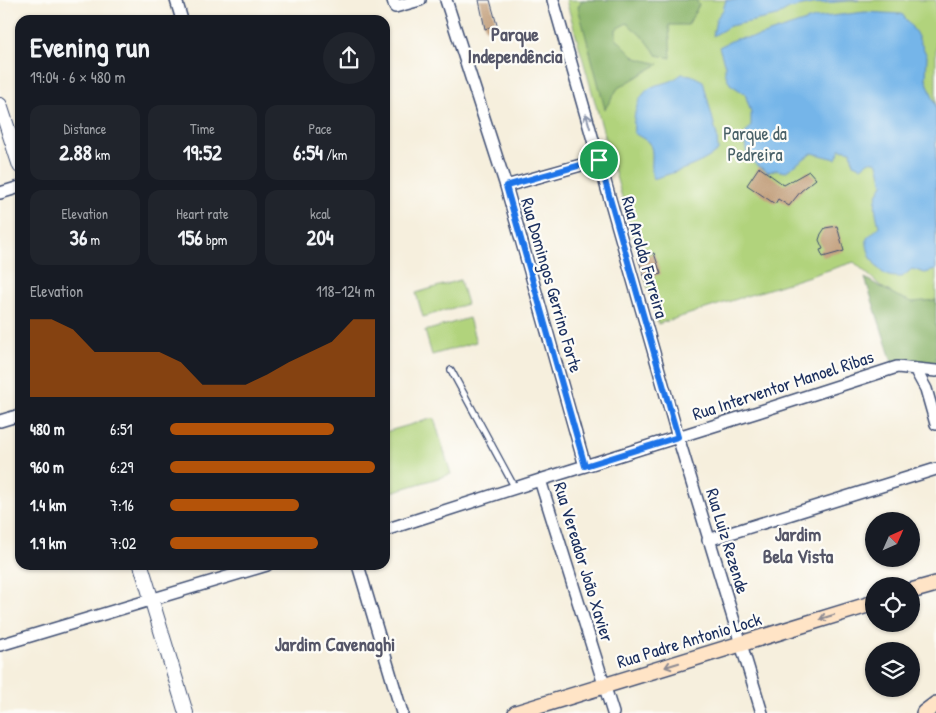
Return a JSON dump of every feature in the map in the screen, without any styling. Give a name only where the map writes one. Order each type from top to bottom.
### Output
[{"type":"main road","points":[[920,588],[936,584]]},
{"type":"main road","name":"Rua Padre Antonio Lock","points":[[516,713],[865,606]]},
{"type":"main road","points":[[924,713],[936,704]]},
{"type":"street","points":[[176,0],[180,15]]},
{"type":"street","points":[[394,3],[420,0]]},
{"type":"street","name":"Rua Domingos Gerrino Forte","points":[[446,0],[506,186],[585,466]]},
{"type":"street","name":"Rua Aroldo Ferreira","points":[[553,0],[678,437]]},
{"type":"street","points":[[0,105],[15,151]]},
{"type":"street","points":[[506,186],[599,160]]},
{"type":"street","points":[[0,193],[15,188]]},
{"type":"street","name":"Rua Interventor Manoel Ribas","points":[[390,528],[897,366],[936,371]]},
{"type":"street","points":[[915,369],[926,389],[935,422]]},
{"type":"street","points":[[0,421],[15,416]]},
{"type":"street","name":"Rua Luiz Rezende","points":[[678,437],[762,713]]},
{"type":"street","points":[[708,540],[936,469]]},
{"type":"street","name":"Rua Vereador João Xavier","points":[[540,480],[613,713]]},
{"type":"street","points":[[143,570],[186,713]]},
{"type":"street","points":[[0,645],[151,598],[249,570]]},
{"type":"street","points":[[359,570],[402,713]]},
{"type":"lane","points":[[451,370],[515,488]]},
{"type":"green space","name":"Parque da Pedreira","points":[[566,0],[936,0],[936,305],[911,305],[883,288],[854,262],[658,324]]},
{"type":"green space","points":[[582,0],[696,0],[699,5],[688,25],[669,25],[671,58],[657,55],[646,40],[627,23],[616,29],[616,38],[636,58],[659,64],[618,88],[605,109],[578,7]]},
{"type":"green space","points":[[865,278],[912,302],[936,300],[936,367],[892,362]]},
{"type":"green space","points":[[460,280],[467,304],[423,317],[416,293]]},
{"type":"green space","points":[[469,318],[476,342],[432,355],[425,331]]},
{"type":"green space","points":[[434,418],[451,474],[390,492],[390,431]]},
{"type":"water","points":[[726,0],[859,0],[812,4],[789,9],[777,16],[730,26],[713,36],[716,19],[723,10]]},
{"type":"water","points":[[865,12],[902,14],[916,33],[927,56],[926,79],[936,106],[936,270],[925,273],[912,269],[902,277],[893,277],[884,274],[872,260],[867,238],[879,227],[875,205],[877,195],[883,184],[878,163],[869,161],[861,167],[853,164],[851,151],[840,149],[836,159],[812,153],[785,172],[776,170],[768,172],[749,158],[744,135],[751,126],[751,112],[745,94],[730,84],[725,73],[725,66],[719,47],[735,39],[757,37],[815,18]]},
{"type":"water","points":[[682,74],[691,75],[703,81],[717,136],[718,151],[695,165],[653,179],[652,150],[647,141],[634,133],[635,114],[639,101],[647,90],[672,81]]},
{"type":"building","points":[[479,0],[490,0],[497,25],[485,29]]},
{"type":"building","points":[[759,167],[784,185],[809,171],[816,179],[801,191],[789,206],[778,199],[775,204],[747,185]]},
{"type":"building","points":[[837,226],[844,251],[823,257],[820,250],[823,249],[819,240],[821,234],[825,228]]},
{"type":"building","points":[[654,253],[661,274],[645,279],[638,258]]},
{"type":"district","name":"Parque Independência","points":[[515,45]]},
{"type":"district","name":"Jardim Bela Vista","points":[[798,545]]},
{"type":"district","name":"Jardim Cavenaghi","points":[[335,644]]},
{"type":"route","points":[[599,160],[678,437],[585,466],[506,186],[599,160]]}]
